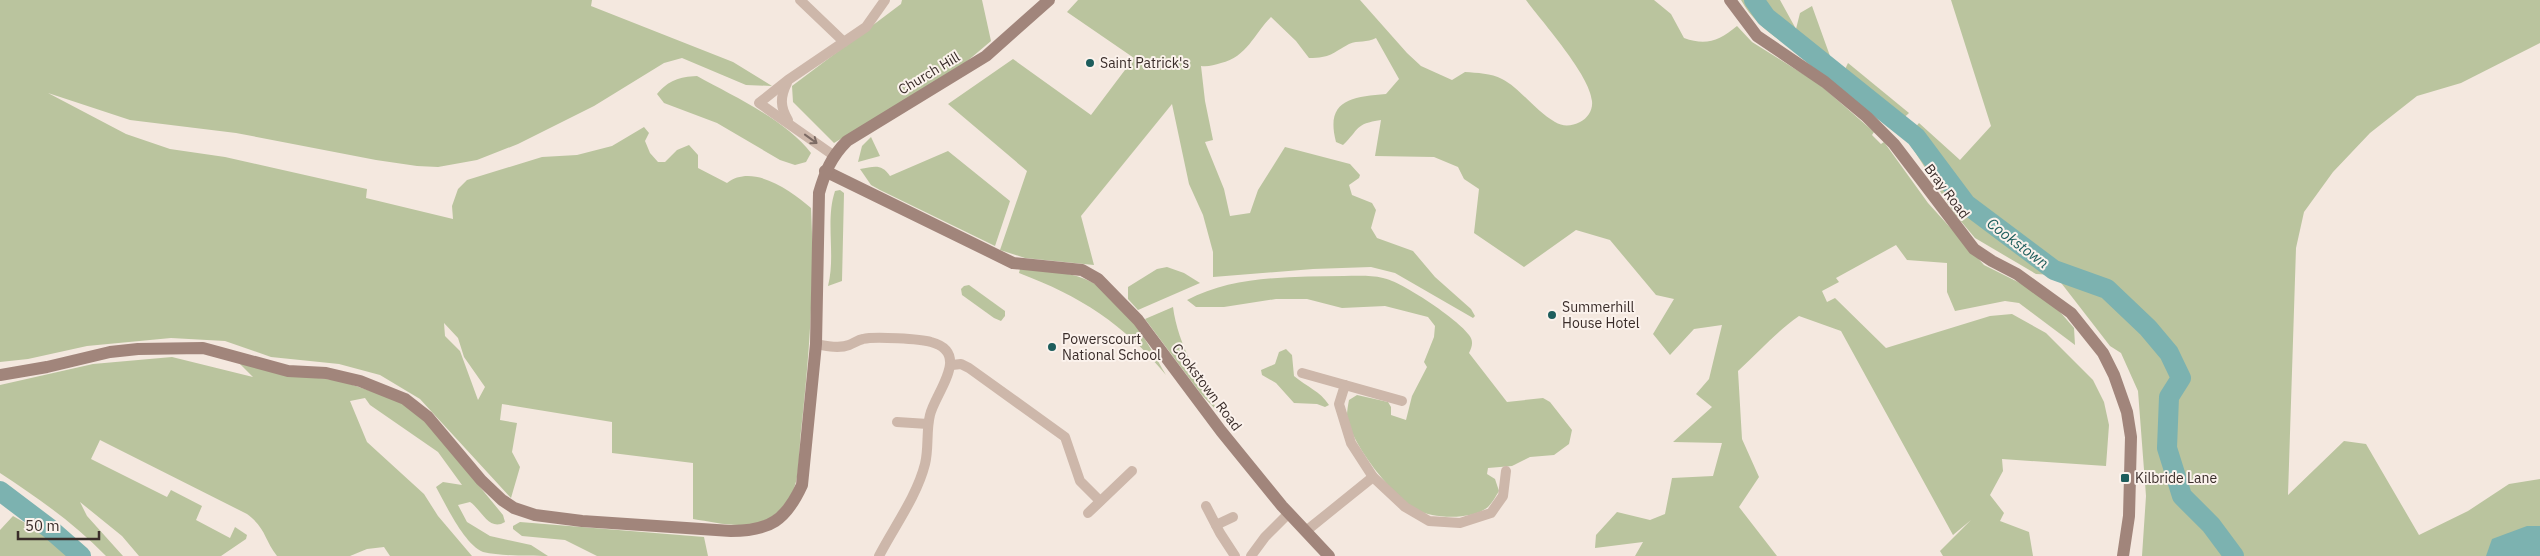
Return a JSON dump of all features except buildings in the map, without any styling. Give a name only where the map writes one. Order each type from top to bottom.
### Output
[{"type":"main road","name":"Church Hill","points":[[0,375],[47,367],[110,352],[138,349],[203,348],[288,371],[326,373],[360,381],[405,399],[428,417],[481,480],[502,500],[514,508],[535,515],[582,521],[750,531],[766,527],[781,518],[794,504],[802,485],[816,344],[819,193],[825,171],[833,155],[846,141],[986,56],[1049,0]]},
{"type":"main road","name":"Bray Road","points":[[1730,0],[1757,36],[1825,82],[1867,117],[1894,144],[1974,249],[2017,274],[2071,312],[2103,352],[2114,375],[2127,412],[2130,437],[2129,513],[2122,556]]},
{"type":"main road","name":"Cookstown Road","points":[[825,171],[1013,263],[1082,270],[1098,280],[1138,320],[1220,431],[1289,513],[1329,556]]},
{"type":"street","points":[[800,0],[844,42]]},
{"type":"street","points":[[833,155],[759,102],[866,27],[885,0]]},
{"type":"street","points":[[788,80],[782,94],[782,110],[790,124]]},
{"type":"street","points":[[816,344],[843,347],[870,338],[931,342],[945,350],[952,365],[932,406],[928,424],[925,463],[915,489],[879,556]]},
{"type":"street","points":[[952,365],[961,364],[969,368],[1065,437],[1080,481],[1100,501]]},
{"type":"street","points":[[1302,373],[1402,401]]},
{"type":"street","points":[[1345,385],[1340,404],[1351,443],[1373,477],[1405,507],[1429,521],[1460,523],[1491,512],[1503,496],[1506,471]]},
{"type":"street","points":[[897,422],[928,424]]},
{"type":"street","points":[[1088,513],[1132,471]]},
{"type":"street","points":[[1306,531],[1373,477]]},
{"type":"street","points":[[1206,506],[1235,556]]},
{"type":"street","points":[[1251,556],[1265,537],[1289,513]]},
{"type":"street","points":[[1216,525],[1233,518]]},
{"type":"green space","points":[[0,0],[592,0],[591,6],[733,62],[772,86],[746,85],[682,58],[664,63],[594,106],[518,144],[477,160],[438,167],[376,160],[236,133],[130,120],[48,93],[126,134],[170,149],[225,157],[367,189],[366,198],[453,219],[452,206],[458,189],[467,180],[542,157],[577,155],[612,146],[644,127],[649,133],[645,141],[650,153],[658,162],[665,162],[677,150],[689,145],[698,155],[698,168],[727,183],[737,178],[748,176],[760,178],[782,187],[811,208],[811,320],[796,482],[788,499],[774,515],[765,520],[745,525],[693,519],[693,463],[612,453],[612,422],[502,404],[500,420],[517,423],[512,452],[520,467],[511,498],[420,399],[380,375],[339,364],[271,357],[225,341],[171,338],[87,346],[28,359],[0,362]],"holes":[[[444,323],[458,338],[464,357],[485,387],[478,400],[460,351],[445,336]]]},
{"type":"green space","points":[[902,0],[982,0],[991,41],[959,68],[834,143],[793,102],[792,86],[901,4]]},
{"type":"green space","points":[[1078,0],[1360,0],[1421,66],[1452,80],[1465,72],[1498,77],[1509,83],[1541,112],[1558,124],[1564,125],[1577,123],[1588,116],[1592,104],[1589,90],[1575,64],[1526,0],[1654,0],[1671,14],[1684,38],[1699,42],[1712,41],[1737,26],[1752,42],[1819,84],[1874,132],[1872,135],[1881,144],[1884,142],[1928,203],[1984,265],[2022,284],[2054,305],[2074,328],[2075,345],[2019,303],[2005,301],[1955,311],[1947,292],[1947,263],[1907,260],[1896,245],[1836,278],[1839,282],[1822,291],[1827,302],[1835,298],[1886,348],[1990,316],[2012,314],[2046,333],[2093,380],[2104,402],[2109,425],[2106,466],[2002,459],[2003,471],[1990,495],[2004,513],[2000,521],[2029,532],[2033,556],[1943,556],[1940,551],[1971,520],[1953,535],[1841,331],[1799,316],[1790,322],[1738,371],[1742,439],[1759,477],[1739,507],[1777,556],[1635,556],[1643,542],[1595,548],[1596,535],[1617,512],[1650,520],[1665,514],[1672,478],[1713,476],[1722,443],[1673,442],[1712,407],[1696,394],[1709,379],[1722,325],[1694,329],[1670,355],[1653,334],[1674,299],[1656,295],[1610,240],[1576,230],[1524,267],[1474,233],[1479,189],[1464,179],[1458,167],[1434,157],[1375,156],[1381,120],[1362,125],[1343,145],[1336,142],[1334,117],[1344,103],[1352,99],[1386,94],[1399,79],[1376,38],[1349,44],[1327,56],[1309,58],[1296,41],[1271,17],[1237,56],[1218,64],[1201,66],[1205,101],[1213,140],[1205,142],[1224,189],[1230,216],[1250,213],[1258,190],[1285,147],[1350,164],[1360,175],[1359,178],[1349,185],[1352,195],[1372,203],[1376,210],[1371,228],[1377,238],[1413,251],[1435,277],[1471,309],[1475,316],[1473,318],[1395,273],[1371,267],[1313,269],[1213,277],[1213,252],[1203,215],[1189,184],[1172,104],[1081,216],[1094,265],[1025,258],[1000,250],[1027,171],[948,104],[1013,59],[1091,115],[1134,58],[1067,12]]},
{"type":"green space","points":[[1741,0],[1780,0],[1796,29],[1800,13],[1812,6],[1830,56],[1799,41],[1792,49],[1757,21]]},
{"type":"green space","points":[[1951,0],[2540,0],[2540,43],[2461,83],[2417,96],[2370,133],[2333,172],[2304,212],[2296,248],[2288,495],[2344,441],[2366,444],[2419,535],[2468,511],[2509,484],[2540,479],[2540,556],[2142,556],[2146,496],[2138,391],[2121,353],[2110,346],[2055,275],[2036,274],[1975,238],[1954,213],[1906,138],[1919,123],[1960,160],[1991,126]]},
{"type":"green space","points":[[1848,63],[1909,113],[1896,125],[1891,125],[1840,80]]},
{"type":"green space","points":[[697,76],[742,100],[788,130],[811,153],[806,162],[795,165],[780,160],[717,123],[664,103],[657,94],[666,85],[675,80]]},
{"type":"green space","points":[[871,137],[880,156],[858,162],[862,146]]},
{"type":"green space","points":[[948,151],[1010,201],[995,246],[871,185],[860,169],[880,168],[890,176]]},
{"type":"green space","points":[[840,190],[844,193],[842,281],[828,286],[831,262],[830,226],[832,202],[835,191]]},
{"type":"green space","points":[[1167,267],[1184,273],[1200,283],[1138,310],[1128,299],[1128,287],[1157,269]]},
{"type":"green space","points":[[1020,269],[1069,274],[1098,286],[1122,307],[1132,320],[1166,375],[1117,326],[1062,291],[1019,273]]},
{"type":"green space","points":[[1364,276],[1383,278],[1403,286],[1454,320],[1472,340],[1469,353],[1507,402],[1543,398],[1550,402],[1572,430],[1569,444],[1554,455],[1530,457],[1512,466],[1488,468],[1487,474],[1495,479],[1499,491],[1488,507],[1481,511],[1453,517],[1424,513],[1407,504],[1374,468],[1356,440],[1347,415],[1349,400],[1357,395],[1388,402],[1391,407],[1391,415],[1406,420],[1412,396],[1427,367],[1424,362],[1434,337],[1435,326],[1428,317],[1385,306],[1342,308],[1307,299],[1276,299],[1224,307],[1196,307],[1187,300],[1224,286],[1264,279]]},
{"type":"green space","points":[[969,285],[1005,311],[1005,316],[1001,321],[962,295],[961,289]]},
{"type":"green space","points":[[1173,307],[1185,349],[1197,375],[1219,413],[1201,394],[1145,319]]},
{"type":"green space","points":[[1286,349],[1292,355],[1294,376],[1317,393],[1329,405],[1325,407],[1317,404],[1294,403],[1276,383],[1262,375],[1261,370],[1275,364],[1279,352]]},
{"type":"green space","points":[[172,357],[253,377],[239,363],[274,372],[341,381],[400,401],[420,414],[503,515],[505,522],[494,524],[490,522],[470,502],[458,505],[467,522],[490,536],[531,545],[548,556],[515,556],[483,552],[476,548],[462,533],[436,487],[443,482],[462,485],[438,452],[370,405],[365,398],[350,401],[367,442],[424,494],[438,516],[472,556],[390,556],[384,547],[367,549],[350,556],[277,556],[258,524],[247,514],[100,440],[91,459],[167,497],[171,490],[202,506],[196,520],[230,538],[235,527],[247,535],[246,539],[221,556],[139,556],[122,536],[80,502],[87,516],[123,556],[106,556],[55,512],[0,473],[0,385],[93,364]]},
{"type":"green space","points":[[13,516],[83,556],[0,556],[0,530]]},
{"type":"green space","points":[[520,522],[704,537],[708,556],[597,556],[565,540],[522,536],[513,529],[513,526]]},
{"type":"water","points":[[2527,526],[2540,526],[2540,556],[2486,556],[2492,539]]},
{"type":"waterway","name":"Cookstown","points":[[1754,0],[1766,17],[1916,137],[1966,204],[2054,270],[2107,289],[2148,328],[2169,353],[2181,378],[2169,397],[2167,448],[2182,496],[2211,525],[2234,556]]},
{"type":"waterway","points":[[0,491],[49,528],[81,556]]},
{"type":"place","name":"Saint Patrick's","points":[[1090,63]]},
{"type":"place","name":"Summerhill House Hotel","points":[[1552,315]]},
{"type":"place","name":"Powerscourt National School","points":[[1052,347]]},
{"type":"place","name":"Kilbride Lane","points":[[2125,478]]}]
